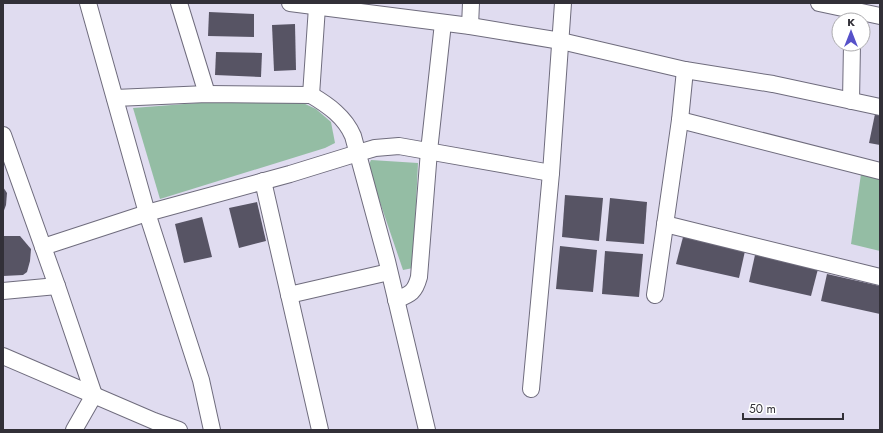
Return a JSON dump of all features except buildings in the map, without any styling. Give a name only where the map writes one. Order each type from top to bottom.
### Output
[{"type":"street","points":[[88,3],[147,213],[201,380],[212,430]]},
{"type":"street","points":[[179,3],[207,94]]},
{"type":"street","points":[[290,3],[317,7],[347,7],[561,41],[685,70],[773,84],[880,107]]},
{"type":"street","points":[[470,26],[471,3]]},
{"type":"street","points":[[531,389],[563,3]]},
{"type":"street","points":[[819,3],[844,12]]},
{"type":"street","points":[[311,96],[317,7]]},
{"type":"street","points":[[396,300],[412,292],[416,287],[419,277],[429,151],[443,23]]},
{"type":"street","points":[[851,101],[852,52]]},
{"type":"street","points":[[655,295],[680,120],[685,70]]},
{"type":"street","points":[[114,98],[207,94],[311,96],[338,114],[350,127],[358,152],[396,300],[427,430]]},
{"type":"street","points":[[680,120],[880,171]]},
{"type":"street","points":[[3,135],[94,395],[74,430]]},
{"type":"street","points":[[43,246],[147,213],[290,174],[375,148],[398,146],[550,173]]},
{"type":"street","points":[[263,181],[320,430]]},
{"type":"street","points":[[665,224],[880,277]]},
{"type":"street","points":[[289,295],[389,272]]},
{"type":"street","points":[[3,291],[57,286]]},
{"type":"street","points":[[3,356],[154,421],[179,430]]},
{"type":"green space","points":[[288,96],[316,109],[331,122],[335,143],[325,148],[160,199],[133,108]]},
{"type":"green space","points":[[371,160],[418,163],[413,268],[403,270],[368,167]]},
{"type":"green space","points":[[861,174],[880,178],[880,251],[851,244]]}]
